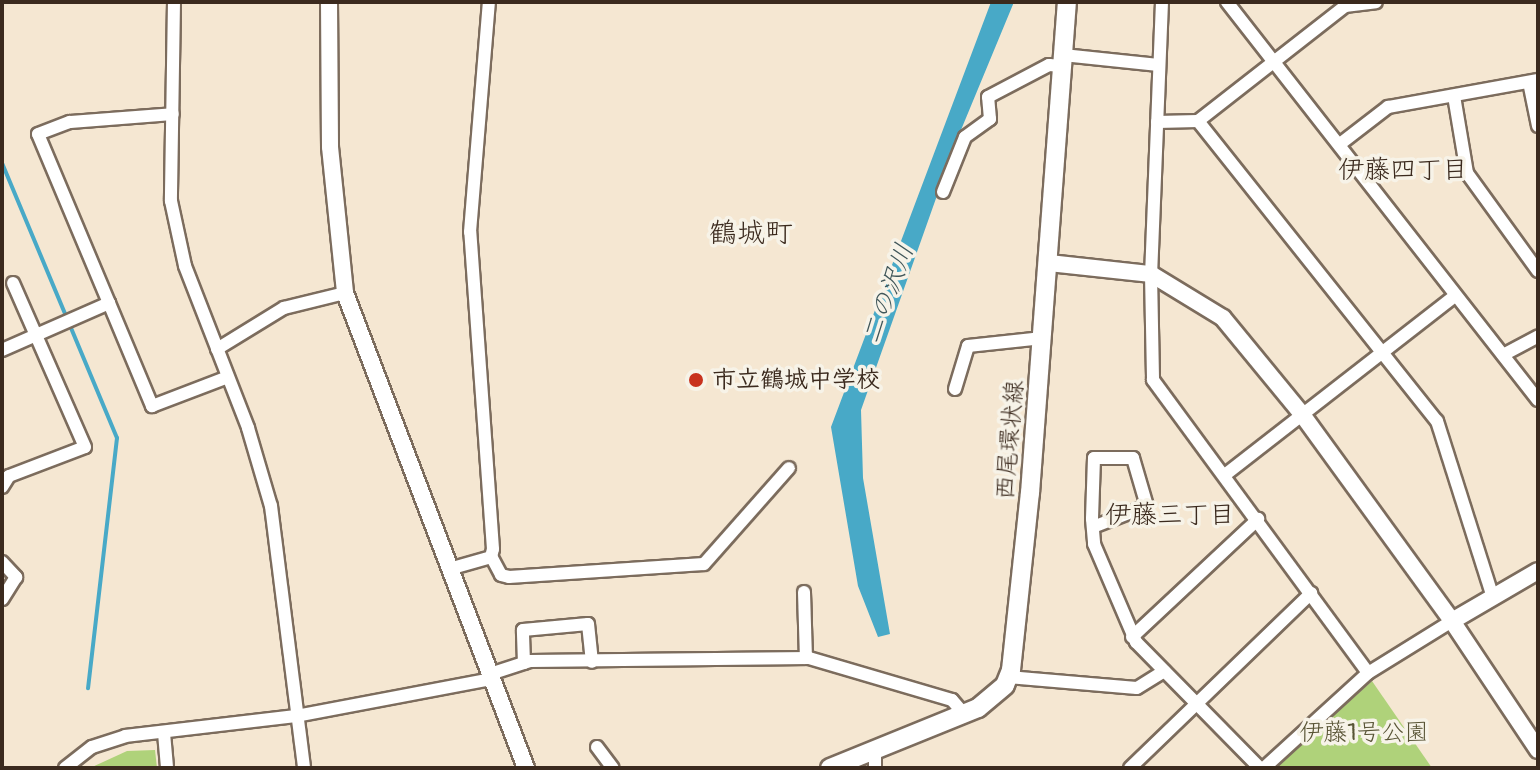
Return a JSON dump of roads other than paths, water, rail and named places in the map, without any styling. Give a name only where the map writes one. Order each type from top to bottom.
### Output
[{"type":"main road","name":"西尾環状線","points":[[1008,677],[1043,338],[1067,2]]},
{"type":"main road","points":[[830,768],[875,760],[992,698],[1008,677]]},
{"type":"street","points":[[174,2],[171,201],[185,266],[228,377],[271,506],[304,768]]},
{"type":"street","points":[[329,2],[330,147],[345,293],[526,768]]},
{"type":"street","points":[[489,2],[470,232],[491,556],[501,575],[509,577],[704,564],[789,468]]},
{"type":"street","points":[[1162,2],[1151,274],[1153,380],[1226,474],[1368,673]]},
{"type":"street","points":[[1227,2],[1538,400]]},
{"type":"street","points":[[1157,122],[1198,121],[1345,6],[1376,2]]},
{"type":"street","points":[[943,192],[965,137],[990,119],[988,97],[1062,60],[1158,65]]},
{"type":"street","points":[[1340,144],[1388,107],[1534,81],[1538,126]]},
{"type":"street","points":[[1454,96],[1467,173],[1538,271]]},
{"type":"street","points":[[173,114],[70,122],[38,134],[152,406],[228,377]]},
{"type":"street","points":[[1198,121],[1379,353],[1437,421],[1492,594]]},
{"type":"street","points":[[1049,263],[1151,274],[1223,318],[1301,413],[1452,621],[1538,750]]},
{"type":"street","points":[[2,487],[9,476],[85,447],[39,334],[13,283]]},
{"type":"street","points":[[217,349],[284,308],[345,293]]},
{"type":"street","points":[[1226,474],[1455,296]]},
{"type":"street","points":[[2,350],[109,303]]},
{"type":"street","points":[[1503,355],[1538,336]]},
{"type":"street","points":[[955,389],[968,346],[1043,338]]},
{"type":"street","points":[[1093,527],[1147,506],[1133,458],[1094,458],[1093,527],[1094,544],[1132,637],[1262,768],[1368,673],[1492,594],[1538,571]]},
{"type":"street","points":[[1132,637],[1258,519]]},
{"type":"street","points":[[449,569],[491,556]]},
{"type":"street","points":[[2,562],[16,577],[2,599]]},
{"type":"street","points":[[804,592],[806,658]]},
{"type":"street","points":[[1130,768],[1311,593]]},
{"type":"street","points":[[524,663],[523,630],[588,624],[592,662]]},
{"type":"street","points":[[65,768],[92,747],[114,740],[296,716],[491,677],[524,663],[806,658],[952,700],[964,714]]},
{"type":"street","points":[[1008,677],[1137,688],[1164,671]]},
{"type":"street","points":[[164,733],[167,768]]},
{"type":"street","points":[[597,747],[613,768]]},
{"type":"water","name":"二の沢川","points":[[991,2],[1014,2],[956,142],[861,410],[863,478],[890,634],[878,637],[858,586],[831,427]]},
{"type":"waterway","points":[[2,163],[117,438],[88,688]]},
{"type":"place","name":"市立鶴城中学校","points":[[696,380]]},
{"type":"district","name":"伊藤四丁目","points":[[1403,171]]},
{"type":"district","name":"鶴城町","points":[[751,234]]},
{"type":"district","name":"伊藤三丁目","points":[[1170,516]]},
{"type":"park label","name":"伊藤1号公園","points":[[1364,733]]}]
